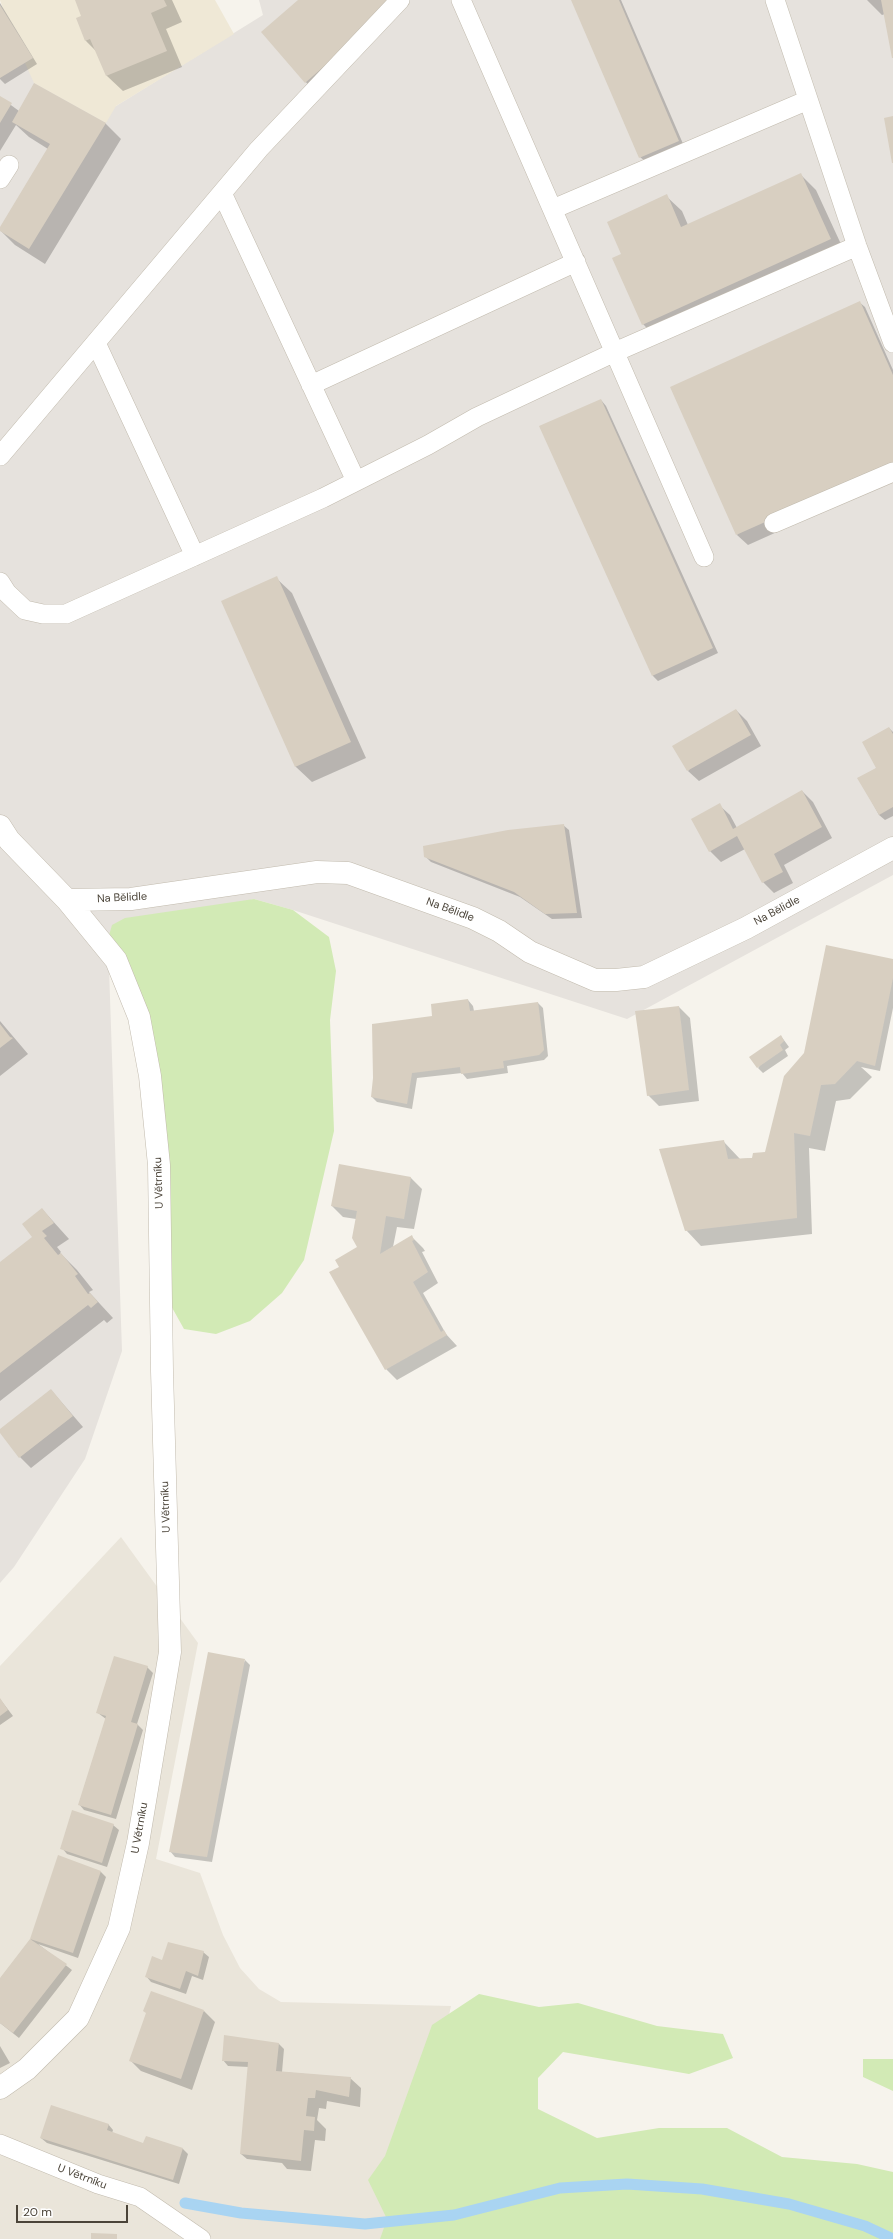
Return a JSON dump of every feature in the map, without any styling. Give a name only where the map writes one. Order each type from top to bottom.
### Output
[{"type":"street","points":[[0,826],[8,840],[67,900]]},
{"type":"street","name":"Na Bělidle","points":[[67,900],[131,899],[317,872],[348,873],[473,918],[499,931],[530,952],[595,980],[616,980],[644,977],[746,928],[893,848]]},
{"type":"street","name":"U Větrníku","points":[[0,2088],[27,2069],[78,2018],[119,1928],[138,1844],[170,1652],[162,1371],[159,1165],[150,1076],[139,1017],[116,960],[67,900]]},
{"type":"lane","points":[[0,456],[259,149],[400,0]]},
{"type":"lane","points":[[461,0],[704,557]]},
{"type":"lane","points":[[775,0],[857,246],[893,344]]},
{"type":"lane","points":[[553,209],[808,100]]},
{"type":"lane","points":[[222,192],[310,385],[356,481]]},
{"type":"lane","points":[[0,582],[7,594],[25,610],[43,614],[66,614],[356,481],[428,445],[477,417],[615,352],[857,246]]},
{"type":"lane","points":[[310,385],[576,262]]},
{"type":"lane","points":[[96,343],[195,556]]},
{"type":"lane","points":[[774,523],[893,472]]},
{"type":"lane","name":"U Větrníku","points":[[0,2144],[98,2184],[140,2197],[201,2239]]},
{"type":"shaded area","points":[[0,0],[215,0],[234,34],[116,106],[106,123],[34,83],[25,63],[33,58],[3,9]]},
{"type":"shaded area","points":[[259,0],[893,0],[893,875],[627,1019],[293,910],[254,899],[108,939],[122,1351],[85,1459],[14,1567],[0,1583],[0,3],[33,58],[116,106],[263,15]]},
{"type":"shaded area","points":[[121,1537],[198,1643],[156,1859],[200,1873],[223,1935],[240,1968],[259,1989],[281,2002],[451,2006],[398,2239],[0,2239],[0,1666]]},
{"type":"green space","points":[[254,899],[293,910],[329,937],[336,971],[330,1020],[334,1131],[304,1260],[282,1293],[250,1321],[216,1334],[184,1329],[170,1304],[152,1076],[108,939],[112,925],[125,918]]},
{"type":"green space","points":[[479,1994],[539,2007],[578,2003],[657,2026],[723,2034],[733,2058],[689,2074],[563,2052],[538,2078],[538,2109],[597,2138],[659,2128],[727,2128],[782,2157],[857,2164],[893,2172],[893,2239],[380,2239],[387,2219],[368,2180],[385,2156],[432,2025]]},
{"type":"green space","points":[[863,2059],[893,2059],[893,2091],[863,2077]]},
{"type":"building","points":[[75,0],[164,0],[167,6],[151,13],[167,51],[106,76],[90,39],[85,41],[76,18],[81,16]]},
{"type":"building","points":[[298,0],[390,0],[394,5],[305,83],[261,32]]},
{"type":"building","points":[[571,0],[619,0],[679,141],[639,158]]},
{"type":"building","points":[[881,0],[893,0],[893,58],[892,58]]},
{"type":"building","points":[[0,5],[33,58],[0,78]]},
{"type":"building","points":[[34,83],[106,123],[29,249],[0,231],[0,227],[50,144],[12,122]]},
{"type":"building","points":[[0,96],[12,103],[0,123]]},
{"type":"building","points":[[893,116],[893,163],[892,163],[884,118]]},
{"type":"building","points":[[801,173],[831,239],[642,325],[612,258],[621,254],[607,222],[667,194],[681,227]]},
{"type":"building","points":[[860,301],[893,375],[893,465],[736,535],[670,387]]},
{"type":"building","points":[[601,399],[713,648],[652,676],[539,426]]},
{"type":"building","points":[[277,576],[351,742],[295,767],[221,601]]},
{"type":"building","points":[[736,709],[751,735],[687,771],[672,746]]},
{"type":"building","points":[[889,727],[893,734],[893,807],[879,815],[857,778],[876,768],[862,742]]},
{"type":"building","points":[[802,790],[822,827],[774,854],[783,872],[762,883],[737,836],[709,852],[691,819],[720,803],[733,829]]},
{"type":"building","points":[[564,824],[577,913],[545,914],[514,892],[424,857],[423,846],[508,830]]},
{"type":"building","points":[[826,945],[893,959],[893,978],[875,1066],[857,1061],[835,1084],[821,1085],[810,1136],[794,1133],[797,1218],[685,1231],[659,1149],[724,1140],[728,1159],[752,1158],[753,1153],[765,1152],[784,1076],[804,1053]]},
{"type":"building","points":[[468,999],[470,1011],[538,1002],[544,1050],[539,1055],[503,1061],[504,1068],[461,1074],[460,1067],[412,1073],[407,1104],[371,1097],[373,1078],[372,1024],[432,1016],[431,1004]]},
{"type":"building","points":[[679,1006],[689,1090],[647,1096],[635,1011]]},
{"type":"building","points":[[0,1024],[10,1037],[13,1038],[0,1048]]},
{"type":"building","points":[[781,1035],[784,1041],[780,1045],[783,1050],[757,1068],[749,1057]]},
{"type":"building","points":[[339,1164],[411,1177],[404,1219],[386,1216],[380,1254],[412,1235],[414,1240],[412,1241],[428,1272],[413,1282],[441,1332],[444,1330],[447,1335],[385,1370],[329,1272],[339,1267],[335,1260],[357,1247],[352,1238],[357,1211],[331,1206]]},
{"type":"building","points":[[42,1208],[54,1223],[42,1231],[47,1236],[44,1238],[58,1255],[61,1253],[78,1274],[75,1276],[88,1294],[90,1293],[98,1302],[91,1308],[88,1305],[0,1373],[0,1262],[32,1237],[22,1224]]},
{"type":"building","points":[[51,1389],[73,1416],[19,1458],[0,1433],[0,1429]]},
{"type":"building","points":[[208,1652],[245,1659],[207,1857],[169,1852]]},
{"type":"building","points":[[114,1656],[148,1666],[131,1722],[138,1724],[111,1815],[78,1805],[106,1716],[96,1713]]},
{"type":"building","points":[[0,1698],[8,1710],[0,1716]]},
{"type":"building","points":[[72,1810],[114,1824],[102,1863],[60,1849]]},
{"type":"building","points":[[58,1855],[101,1871],[73,1953],[30,1939]]},
{"type":"building","points":[[30,1939],[67,1964],[13,2033],[0,2023],[0,1978]]},
{"type":"building","points":[[168,1942],[204,1951],[198,1976],[186,1971],[180,1989],[145,1977],[152,1956],[162,1960]]},
{"type":"building","points":[[151,1991],[204,2010],[181,2079],[129,2061],[146,2013],[143,2011]]},
{"type":"building","points":[[224,2035],[279,2043],[276,2071],[351,2077],[349,2097],[316,2090],[315,2098],[308,2098],[306,2116],[315,2117],[314,2131],[304,2130],[301,2161],[240,2154],[248,2062],[222,2061]]},
{"type":"building","points":[[51,2105],[109,2124],[107,2130],[143,2143],[146,2136],[183,2148],[173,2180],[40,2138]]},
{"type":"building","points":[[91,2233],[117,2234],[117,2239],[91,2239]]},
{"type":"waterway","points":[[185,2203],[241,2213],[365,2224],[454,2215],[560,2188],[627,2184],[702,2189],[789,2204],[865,2226],[893,2239]]}]
